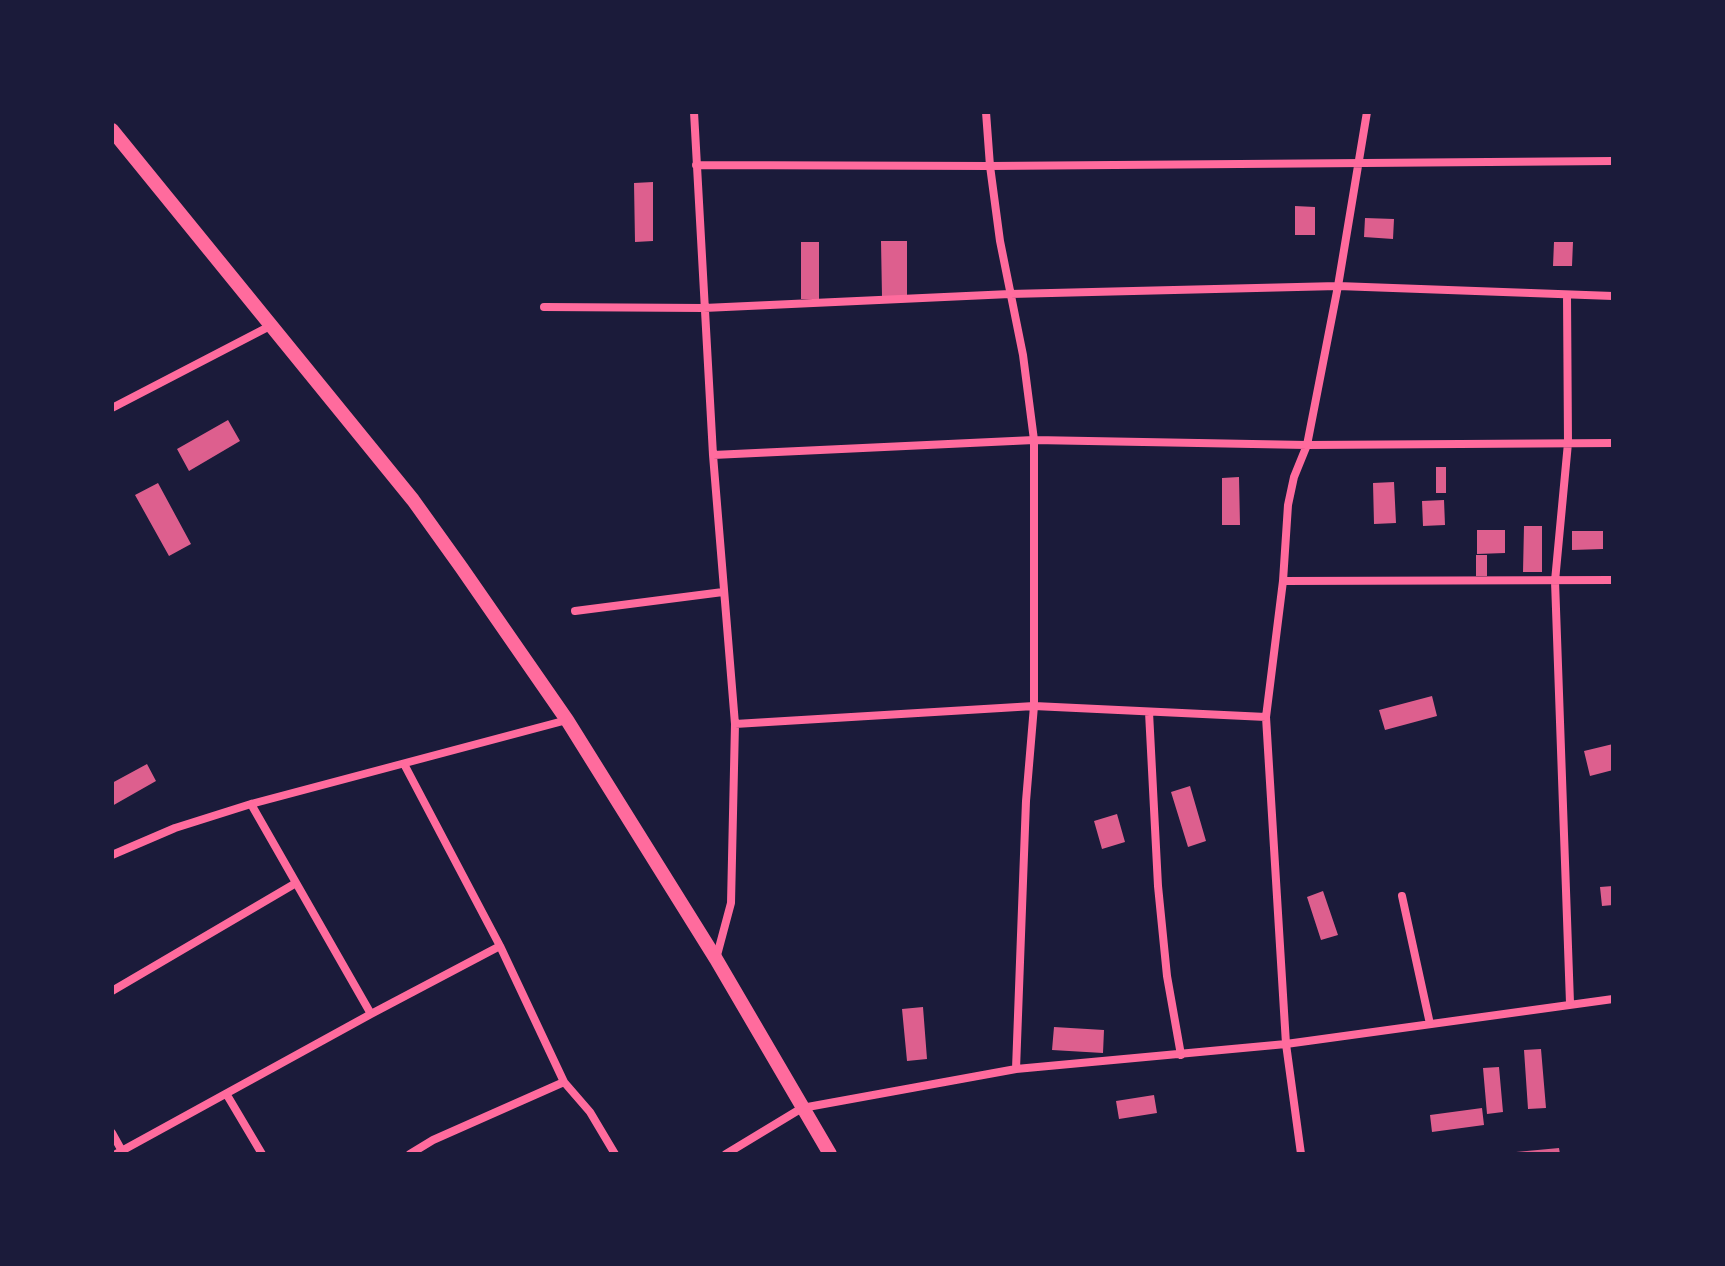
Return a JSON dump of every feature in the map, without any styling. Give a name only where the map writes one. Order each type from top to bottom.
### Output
[{"type":"main road","points":[[112,130],[413,500],[567,720],[716,959],[830,1154]]},
{"type":"street","points":[[694,112],[713,455],[735,724],[731,903],[716,959]]},
{"type":"street","points":[[986,112],[990,166],[1023,355],[1034,440],[1034,706],[1026,801],[1016,1069]]},
{"type":"street","points":[[1301,1154],[1286,1044],[1266,717],[1283,581],[1288,505],[1294,477],[1307,445],[1367,112]]},
{"type":"street","points":[[696,165],[1613,161]]},
{"type":"street","points":[[544,307],[704,308],[1010,294],[1338,286],[1613,296]]},
{"type":"street","points":[[1567,295],[1568,443],[1555,581],[1570,1003]]},
{"type":"street","points":[[112,408],[272,325]]},
{"type":"street","points":[[713,455],[1034,440],[1307,445],[1613,443]]},
{"type":"street","points":[[1283,581],[1613,580]]},
{"type":"street","points":[[575,611],[723,592]]},
{"type":"street","points":[[735,724],[1034,706],[1266,717]]},
{"type":"street","points":[[1149,712],[1158,886],[1167,976],[1181,1055]]},
{"type":"street","points":[[112,855],[175,828],[251,804],[567,720]]},
{"type":"street","points":[[404,764],[500,946],[564,1082],[590,1112],[615,1154]]},
{"type":"street","points":[[251,804],[371,1014]]},
{"type":"street","points":[[112,991],[296,883]]},
{"type":"street","points":[[1402,896],[1430,1024]]},
{"type":"street","points":[[112,1133],[119,1152],[500,946]]},
{"type":"street","points":[[726,1154],[802,1108],[1016,1069],[1286,1044],[1613,999]]},
{"type":"street","points":[[410,1154],[433,1140],[564,1082]]},
{"type":"street","points":[[227,1095],[262,1154]]},
{"type":"building","points":[[653,182],[653,241],[635,242],[634,183]]},
{"type":"building","points":[[1295,206],[1315,207],[1315,235],[1295,235]]},
{"type":"building","points":[[1365,218],[1394,219],[1393,239],[1364,237]]},
{"type":"building","points":[[881,241],[907,241],[907,297],[882,297]]},
{"type":"building","points":[[801,242],[819,242],[819,299],[801,299]]},
{"type":"building","points":[[1554,242],[1573,242],[1572,266],[1553,266]]},
{"type":"building","points":[[228,420],[240,441],[189,471],[177,449]]},
{"type":"building","points":[[1436,467],[1446,467],[1446,493],[1436,493]]},
{"type":"building","points":[[1239,477],[1240,525],[1222,525],[1222,478]]},
{"type":"building","points":[[1394,482],[1396,523],[1374,524],[1373,483]]},
{"type":"building","points":[[158,483],[191,544],[169,556],[135,495]]},
{"type":"building","points":[[1444,500],[1445,525],[1423,526],[1422,501]]},
{"type":"building","points":[[1524,526],[1542,526],[1542,572],[1523,572]]},
{"type":"building","points":[[1477,530],[1505,530],[1505,553],[1477,554]]},
{"type":"building","points":[[1572,531],[1603,531],[1603,549],[1572,550]]},
{"type":"building","points":[[1476,555],[1487,555],[1487,576],[1476,576]]},
{"type":"building","points":[[1432,696],[1437,716],[1385,730],[1379,710]]},
{"type":"building","points":[[1613,744],[1613,770],[1590,776],[1584,751]]},
{"type":"building","points":[[147,764],[156,781],[112,806],[112,783]]},
{"type":"building","points":[[1190,786],[1206,841],[1188,847],[1171,792]]},
{"type":"building","points":[[1117,814],[1125,842],[1102,849],[1094,821]]},
{"type":"building","points":[[1613,886],[1613,905],[1602,906],[1600,887]]},
{"type":"building","points":[[1323,891],[1338,935],[1321,940],[1307,897]]},
{"type":"building","points":[[923,1007],[927,1059],[907,1061],[902,1009]]},
{"type":"building","points":[[1054,1027],[1104,1030],[1103,1053],[1052,1050]]},
{"type":"building","points":[[1541,1049],[1546,1108],[1528,1109],[1524,1050]]},
{"type":"building","points":[[1499,1067],[1503,1112],[1487,1114],[1483,1068]]},
{"type":"building","points":[[1154,1095],[1157,1113],[1119,1119],[1116,1101]]},
{"type":"building","points":[[1482,1108],[1484,1125],[1432,1132],[1430,1115]]},
{"type":"building","points":[[1559,1148],[1560,1154],[1516,1154],[1516,1152]]}]
